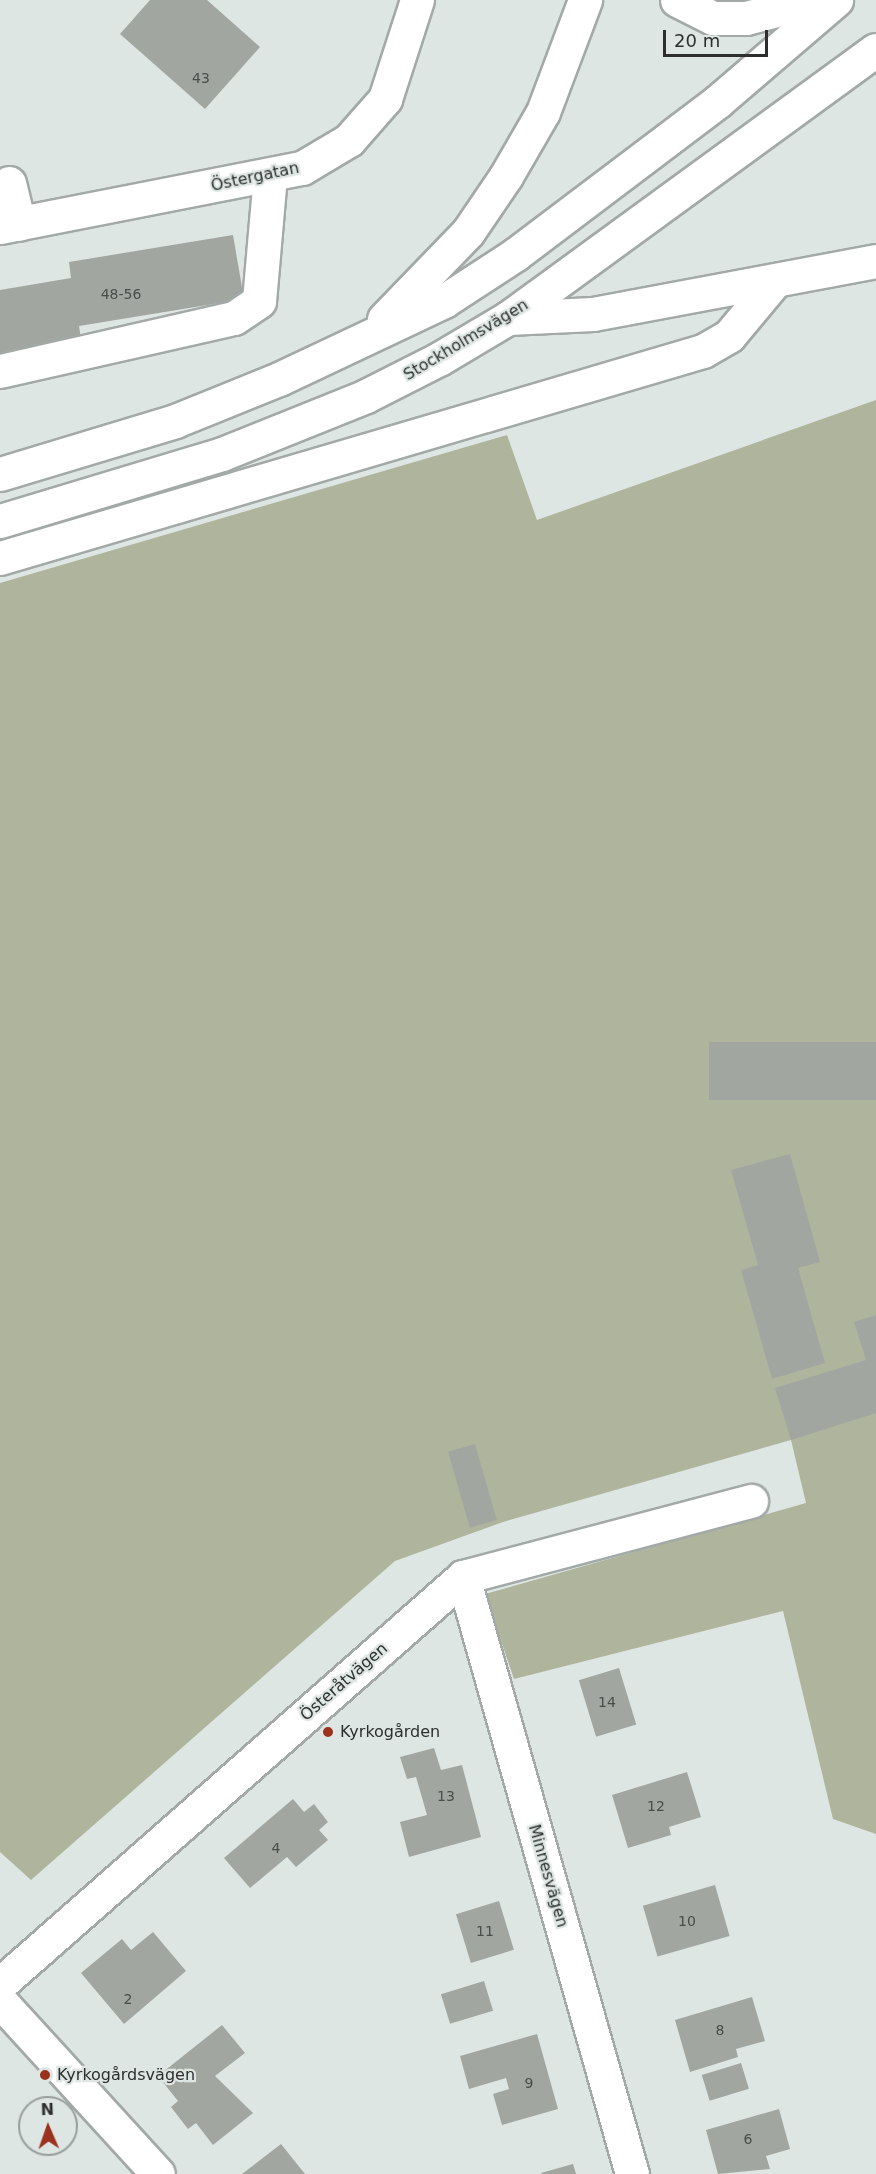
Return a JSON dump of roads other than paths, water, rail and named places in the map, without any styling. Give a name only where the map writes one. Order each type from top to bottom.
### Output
[{"type":"main road","name":"Östergatan","points":[[9,225],[302,168],[349,140],[385,99],[417,0]]},
{"type":"main road","points":[[360,343],[468,232],[506,176],[543,112],[585,0]]},
{"type":"main road","points":[[677,0],[713,18],[746,18],[815,0]]},
{"type":"main road","points":[[0,474],[175,421],[360,343],[444,302],[516,254],[717,102],[836,0]]},
{"type":"main road","name":"Stockholmsvägen","points":[[0,521],[137,482],[301,424],[387,386],[508,318],[876,50]]},
{"type":"main road","points":[[0,371],[234,318],[259,302],[270,175]]},
{"type":"main road","points":[[9,183],[9,225]]},
{"type":"main road","points":[[508,318],[593,314],[774,282],[876,261]]},
{"type":"main road","points":[[0,558],[703,351],[729,336],[774,282]]},
{"type":"main road","name":"Österåtvägen","points":[[0,1984],[463,1577],[751,1501]]},
{"type":"main road","name":"Minnesvägen","points":[[463,1577],[632,2174]]},
{"type":"main road","points":[[0,2001],[158,2174]]},
{"type":"place","name":"Kyrkogården","points":[[328,1732]]},
{"type":"place","name":"Kyrkogårdsvägen","points":[[45,2075]]}]
